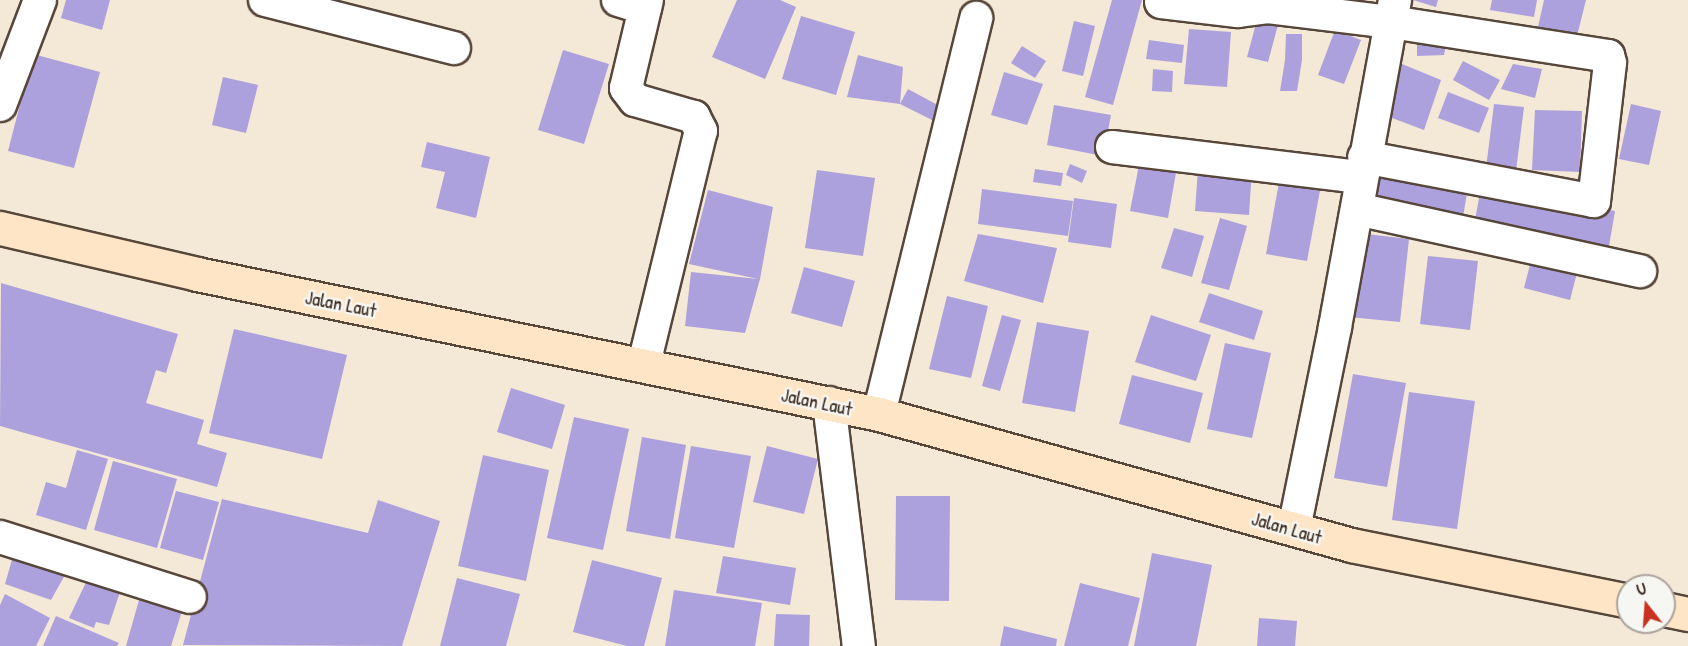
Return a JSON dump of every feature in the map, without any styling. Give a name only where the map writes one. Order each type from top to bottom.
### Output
[{"type":"street","points":[[0,105],[40,0]]},
{"type":"street","points":[[265,0],[454,48]]},
{"type":"street","points":[[637,2],[625,82],[627,93],[635,100],[694,117],[701,131],[644,364]]},
{"type":"street","points":[[1112,147],[1362,167],[1590,202],[1594,200],[1610,63],[1605,54],[1393,11],[1268,7],[1237,11],[1161,2]]},
{"type":"street","points":[[1294,529],[1357,209],[1362,167],[1393,11]]},
{"type":"street","points":[[879,414],[976,18]]},
{"type":"street","points":[[1357,209],[1640,271]]},
{"type":"street","name":"Jalan Laut","points":[[0,228],[197,274],[879,414],[1351,545],[1616,599]]},
{"type":"street","points":[[829,403],[859,646]]},
{"type":"street","points":[[0,537],[190,597]]},
{"type":"building","points":[[66,0],[110,0],[102,30],[61,18]]},
{"type":"building","points":[[737,0],[780,0],[796,7],[765,79],[712,57]]},
{"type":"building","points":[[1112,0],[1142,0],[1113,105],[1085,97]]},
{"type":"building","points":[[1413,0],[1438,0],[1436,7]]},
{"type":"building","points":[[1492,0],[1537,0],[1534,17],[1490,10]]},
{"type":"building","points":[[1544,0],[1586,0],[1577,36],[1538,27]]},
{"type":"building","points":[[801,16],[855,32],[836,95],[782,79]]},
{"type":"building","points":[[1257,20],[1278,25],[1268,62],[1247,57]]},
{"type":"building","points":[[1074,21],[1095,26],[1083,76],[1062,71]]},
{"type":"building","points":[[1189,29],[1231,32],[1227,87],[1184,84]]},
{"type":"building","points":[[1335,30],[1361,40],[1344,84],[1318,75]]},
{"type":"building","points":[[1286,34],[1302,34],[1302,60],[1297,91],[1280,91]]},
{"type":"building","points":[[1417,39],[1447,40],[1444,55],[1417,56]]},
{"type":"building","points":[[1149,40],[1184,45],[1182,63],[1146,59]]},
{"type":"building","points":[[1022,46],[1046,61],[1035,78],[1011,63]]},
{"type":"building","points":[[563,50],[609,64],[584,144],[538,130]]},
{"type":"building","points":[[33,54],[100,72],[74,168],[8,151]]},
{"type":"building","points":[[858,55],[903,67],[900,104],[847,97]]},
{"type":"building","points":[[1463,61],[1500,80],[1489,100],[1453,80]]},
{"type":"building","points":[[1402,64],[1441,80],[1424,130],[1376,112],[1385,89]]},
{"type":"building","points":[[1513,64],[1542,69],[1535,98],[1501,89]]},
{"type":"building","points":[[1153,69],[1173,71],[1172,92],[1152,91]]},
{"type":"building","points":[[1004,72],[1043,84],[1027,125],[991,115]]},
{"type":"building","points":[[223,77],[258,85],[246,133],[212,125]]},
{"type":"building","points":[[908,89],[945,109],[938,123],[900,104]]},
{"type":"building","points":[[1448,92],[1489,108],[1479,133],[1438,118]]},
{"type":"building","points":[[1494,104],[1524,107],[1516,171],[1486,168]]},
{"type":"building","points":[[1631,104],[1661,111],[1649,165],[1619,159]]},
{"type":"building","points":[[1054,105],[1111,115],[1103,156],[1047,145]]},
{"type":"building","points":[[1535,110],[1582,111],[1580,172],[1532,170]]},
{"type":"building","points":[[427,142],[490,157],[476,218],[436,208],[445,172],[421,167]]},
{"type":"building","points":[[1140,160],[1177,167],[1168,218],[1130,211]]},
{"type":"building","points":[[1070,164],[1087,171],[1082,183],[1066,175]]},
{"type":"building","points":[[1380,167],[1469,181],[1462,223],[1373,208]]},
{"type":"building","points":[[1252,168],[1249,215],[1195,211],[1198,169]]},
{"type":"building","points":[[1035,169],[1063,173],[1061,186],[1033,182]]},
{"type":"building","points":[[817,170],[875,178],[863,256],[805,248]]},
{"type":"building","points":[[1280,177],[1321,185],[1307,261],[1266,254]]},
{"type":"building","points":[[1481,188],[1615,211],[1608,252],[1473,230]]},
{"type":"building","points":[[982,189],[1073,201],[1068,236],[978,224]]},
{"type":"building","points":[[708,190],[773,207],[760,279],[745,333],[685,326],[691,272],[758,279],[689,264]]},
{"type":"building","points":[[1074,198],[1117,204],[1111,248],[1068,242]]},
{"type":"building","points":[[1220,218],[1247,226],[1229,290],[1201,283]]},
{"type":"building","points":[[1174,228],[1204,236],[1192,277],[1161,268]]},
{"type":"building","points":[[1358,233],[1409,239],[1400,322],[1349,317]]},
{"type":"building","points":[[978,234],[1057,248],[1043,303],[964,281]]},
{"type":"building","points":[[1533,253],[1579,265],[1570,300],[1524,288]]},
{"type":"building","points":[[1428,256],[1478,261],[1470,330],[1420,324]]},
{"type":"building","points":[[804,267],[855,281],[842,327],[791,313]]},
{"type":"building","points":[[1,283],[178,334],[166,373],[156,370],[146,403],[204,420],[197,444],[227,453],[217,487],[0,426]]},
{"type":"building","points":[[1209,293],[1263,311],[1254,340],[1199,322]]},
{"type":"building","points":[[947,296],[988,306],[971,378],[929,369]]},
{"type":"building","points":[[1002,315],[1021,320],[1000,391],[982,386]]},
{"type":"building","points":[[1151,315],[1211,335],[1196,381],[1135,362]]},
{"type":"building","points":[[1037,322],[1089,331],[1075,412],[1022,403]]},
{"type":"building","points":[[234,329],[347,355],[322,459],[209,433]]},
{"type":"building","points":[[1225,343],[1271,353],[1252,438],[1207,429]]},
{"type":"building","points":[[1353,374],[1406,383],[1387,487],[1334,478]]},
{"type":"building","points":[[1132,375],[1203,393],[1190,443],[1119,424]]},
{"type":"building","points":[[511,388],[565,405],[552,449],[497,432]]},
{"type":"building","points":[[1409,392],[1475,401],[1457,529],[1392,520]]},
{"type":"building","points":[[574,417],[629,429],[603,550],[547,538]]},
{"type":"building","points":[[642,437],[686,445],[670,539],[626,531]]},
{"type":"building","points":[[691,446],[751,456],[734,548],[675,538]]},
{"type":"building","points":[[767,446],[818,459],[804,514],[753,502]]},
{"type":"building","points":[[77,450],[108,459],[86,530],[36,515],[46,482],[66,488]]},
{"type":"building","points":[[483,455],[549,470],[526,581],[458,566]]},
{"type":"building","points":[[113,461],[177,479],[157,548],[94,530]]},
{"type":"building","points":[[176,491],[219,502],[203,560],[160,548]]},
{"type":"building","points":[[896,496],[950,496],[949,601],[895,600]]},
{"type":"building","points":[[222,499],[368,533],[378,500],[440,521],[402,646],[183,645]]},
{"type":"building","points":[[1152,553],[1212,565],[1196,646],[1134,646]]},
{"type":"building","points":[[13,556],[66,573],[51,600],[5,584]]},
{"type":"building","points":[[723,556],[796,568],[790,605],[716,593]]},
{"type":"building","points":[[592,560],[662,578],[644,646],[627,646],[573,632]]},
{"type":"building","points":[[90,574],[123,583],[109,625],[96,622],[94,628],[69,618]]},
{"type":"building","points":[[457,578],[520,594],[506,646],[440,646]]},
{"type":"building","points":[[1080,583],[1140,598],[1128,646],[1064,646]]},
{"type":"building","points":[[674,590],[762,603],[755,646],[665,646]]},
{"type":"building","points":[[141,593],[183,608],[171,646],[126,646]]},
{"type":"building","points":[[5,594],[50,618],[36,646],[0,646],[0,605]]},
{"type":"building","points":[[776,614],[810,615],[809,646],[774,646]]},
{"type":"building","points":[[56,616],[119,643],[117,646],[43,646]]},
{"type":"building","points":[[1259,618],[1297,621],[1295,646],[1257,646]]},
{"type":"building","points":[[1004,626],[1057,639],[1056,646],[1000,646]]}]
